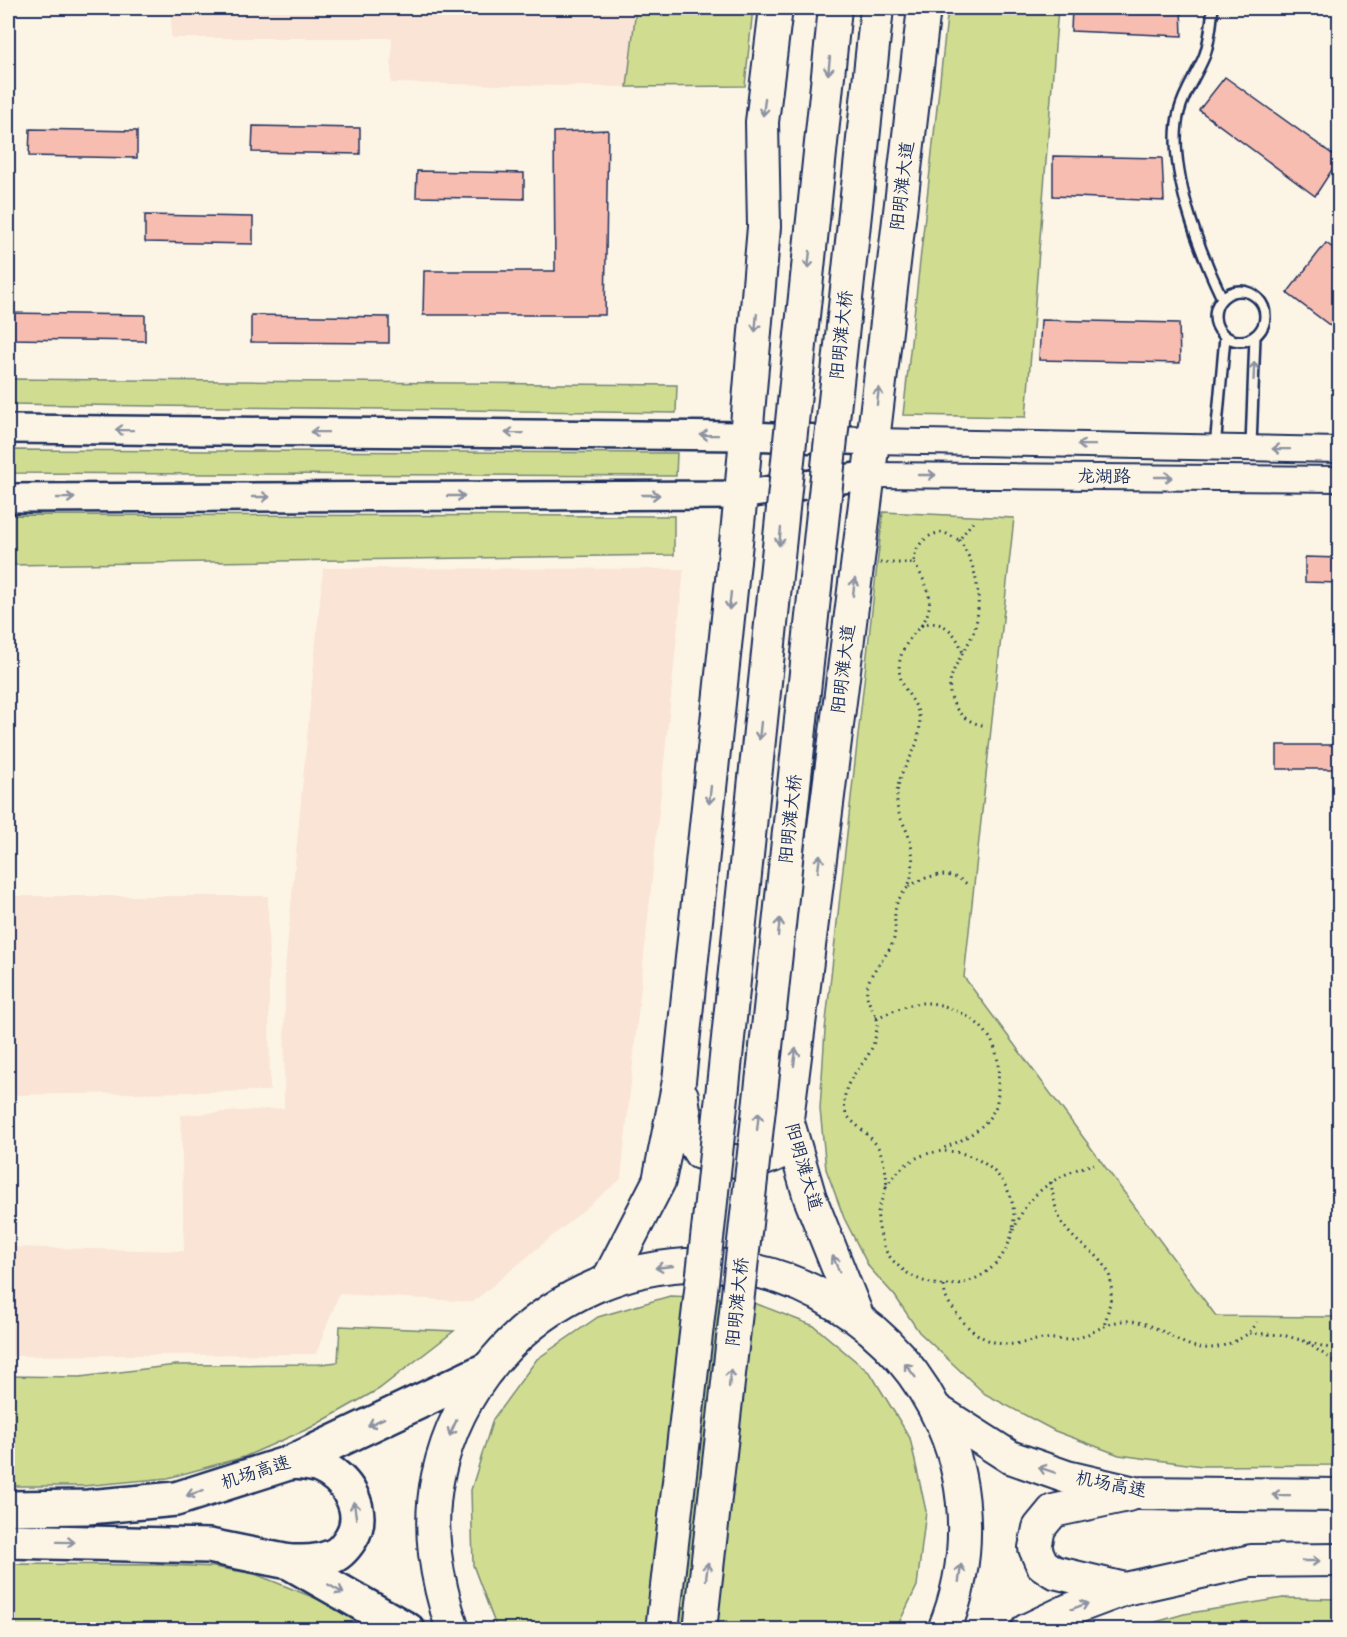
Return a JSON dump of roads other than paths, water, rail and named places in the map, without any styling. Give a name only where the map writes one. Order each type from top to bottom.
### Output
[{"type":"highway","points":[[764,227],[762,122],[776,8]]},
{"type":"highway","points":[[608,1280],[659,1181],[679,1081],[741,495],[764,227],[783,128],[798,8]]},
{"type":"highway","points":[[662,1629],[714,1176],[835,8]]},
{"type":"highway","name":"阳明滩大桥","points":[[700,1629],[765,1059],[877,8]]},
{"type":"highway","points":[[885,338],[888,157],[903,8]]},
{"type":"highway","name":"阳明滩大道","points":[[858,1318],[810,1198],[787,1119],[873,441],[924,8]]},
{"type":"highway","points":[[679,1081],[687,1132],[699,1154],[726,1161],[762,1161],[777,1154],[787,1119]]},
{"type":"highway","points":[[453,1629],[441,1593],[434,1555],[433,1516],[438,1477],[448,1439],[465,1403],[486,1370],[511,1341],[540,1316],[573,1296],[608,1280],[661,1267],[694,1264],[738,1267],[781,1277],[821,1294],[858,1318],[881,1337],[920,1383],[935,1409],[949,1442],[959,1476],[964,1511],[964,1546],[959,1582],[944,1629]]},
{"type":"highway","name":"机场高速","points":[[8,1508],[88,1507],[176,1499],[292,1462],[486,1370]]},
{"type":"highway","name":"机场高速","points":[[935,1409],[1010,1456],[1067,1477],[1135,1493],[1340,1495]]},
{"type":"highway","points":[[8,1541],[209,1546],[289,1562],[311,1562],[332,1557],[344,1548],[355,1532],[357,1514],[353,1500],[345,1484],[332,1473],[312,1464],[292,1462]]},
{"type":"highway","points":[[1125,1589],[1054,1572],[1041,1563],[1035,1548],[1039,1528],[1053,1511],[1135,1493]]},
{"type":"highway","points":[[1027,1629],[1125,1589],[1251,1561],[1340,1560]]},
{"type":"highway","points":[[289,1562],[408,1629]]},
{"type":"main road","points":[[8,429],[746,436],[873,441]]},
{"type":"main road","points":[[8,498],[741,495],[868,475]]},
{"type":"street","name":"龙湖路","points":[[873,441],[1340,450]]},
{"type":"street","name":"龙湖路","points":[[868,475],[1340,479]]},
{"type":"lane","points":[[1213,8],[1205,55],[1179,112],[1177,147],[1186,205],[1222,298]]},
{"type":"lane","points":[[1243,291],[1257,298],[1265,317],[1261,331],[1255,336],[1242,342],[1225,337],[1217,327],[1215,320],[1215,312],[1222,298],[1228,294],[1243,291]]},
{"type":"lane","points":[[1251,448],[1255,336]]},
{"type":"lane","points":[[1215,448],[1225,337]]}]
